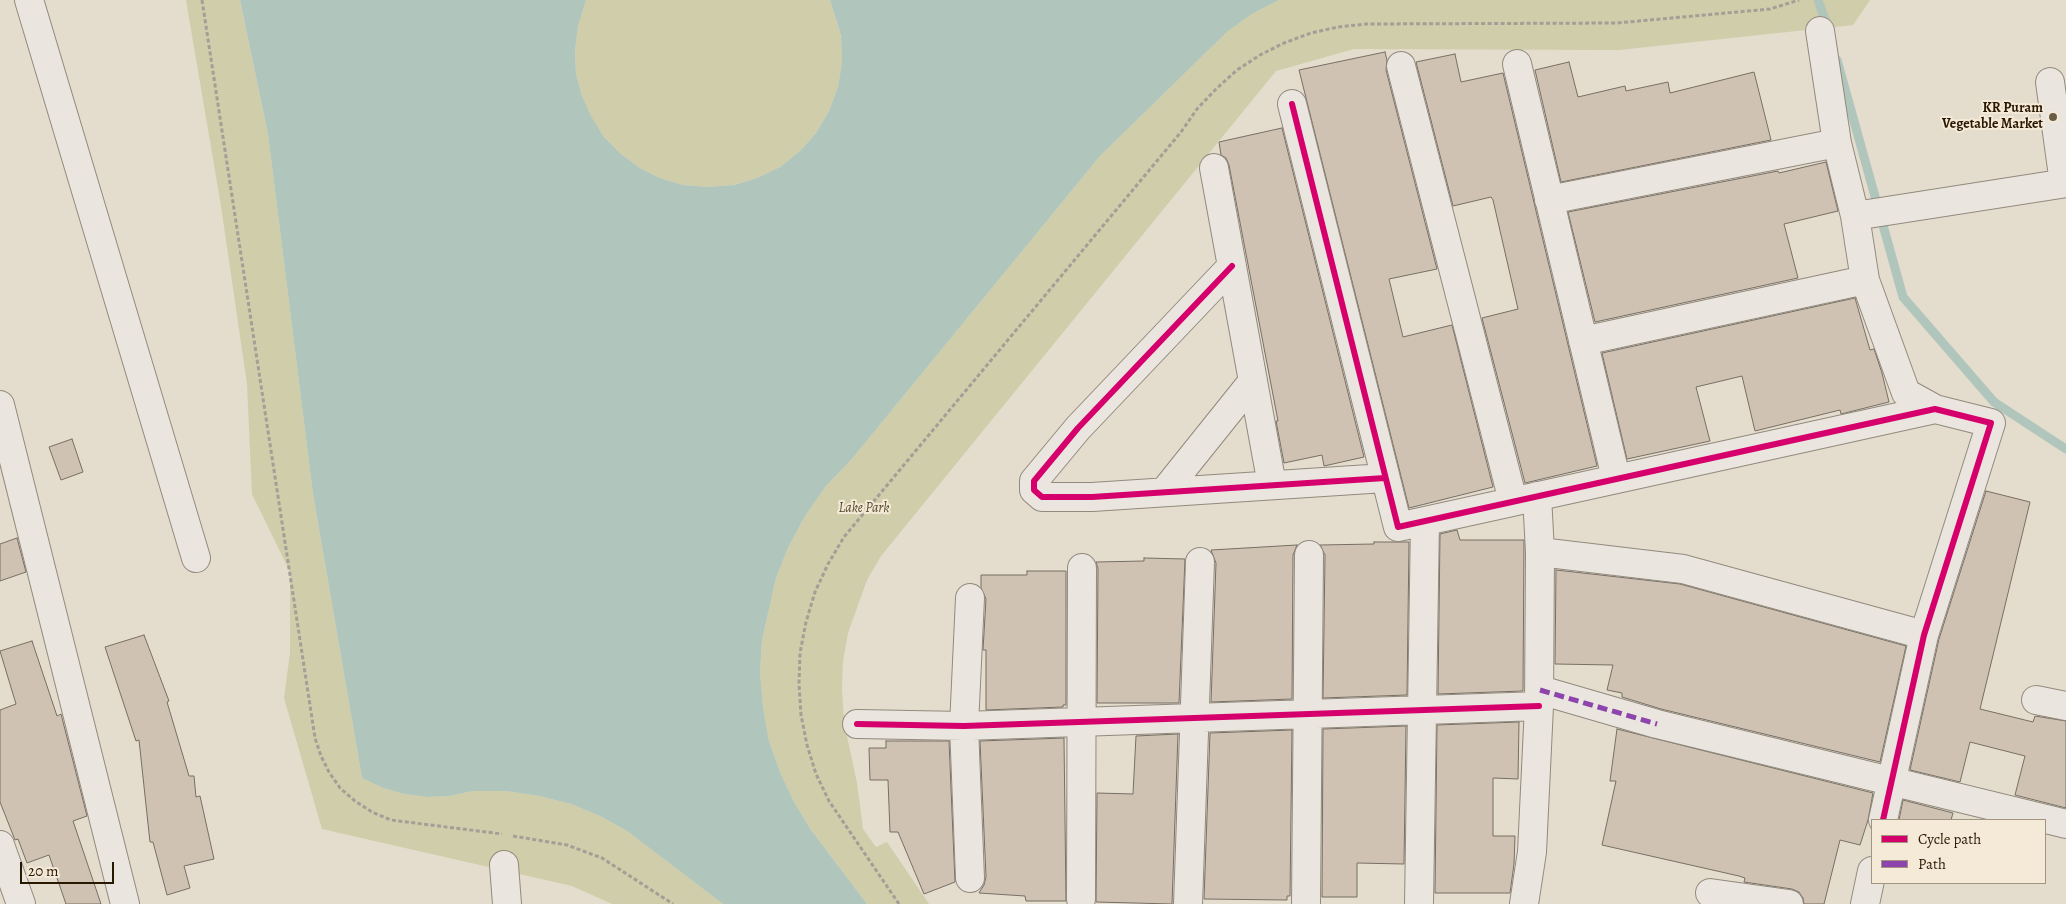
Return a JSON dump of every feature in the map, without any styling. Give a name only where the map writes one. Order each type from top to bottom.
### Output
[{"type":"street","points":[[29,0],[196,558]]},
{"type":"street","points":[[1820,31],[1837,143],[1855,216],[1865,280],[1906,393],[1936,409],[1991,423],[1924,635],[1883,819]]},
{"type":"street","points":[[1517,64],[1616,478]]},
{"type":"street","points":[[1401,66],[1540,552],[1540,698],[1532,852],[1524,904]]},
{"type":"street","points":[[1855,216],[2065,183],[2050,82]]},
{"type":"street","points":[[1292,104],[1398,527],[1936,409]]},
{"type":"street","points":[[1549,200],[1837,143]]},
{"type":"street","points":[[1214,168],[1272,485]]},
{"type":"street","points":[[1232,266],[1078,428],[1034,481],[1034,490],[1042,497],[1092,497],[1385,478]]},
{"type":"street","points":[[1583,342],[1865,280]]},
{"type":"street","points":[[1164,492],[1253,380]]},
{"type":"street","points":[[0,405],[3,435],[51,605],[124,904]]},
{"type":"street","points":[[1418,904],[1425,521]]},
{"type":"street","points":[[1540,552],[1683,569],[1924,635]]},
{"type":"street","points":[[1306,904],[1309,555]]},
{"type":"street","points":[[1188,904],[1200,562]]},
{"type":"street","points":[[1081,899],[1082,568]]},
{"type":"street","points":[[970,598],[964,726],[970,878]]},
{"type":"street","points":[[857,724],[964,726],[1422,710],[1540,698],[1657,724],[2046,819]]},
{"type":"street","points":[[2036,700],[2066,706]]},
{"type":"street","points":[[2046,819],[2066,824]]},
{"type":"street","points":[[0,845],[12,893]]},
{"type":"street","points":[[504,865],[507,904]]},
{"type":"street","points":[[1866,904],[1871,876]]},
{"type":"street","points":[[1710,894],[1789,904]]},
{"type":"path","points":[[202,0],[315,738],[329,772],[340,788],[355,801],[372,812],[391,820],[567,845],[602,858],[673,904]]},
{"type":"green space","points":[[186,0],[240,0],[268,134],[313,494],[362,778],[383,788],[404,794],[427,797],[450,796],[473,791],[506,791],[539,796],[571,804],[600,816],[627,831],[723,904],[612,904],[572,886],[322,829],[284,698],[290,653],[290,572],[252,494],[247,384],[221,206]]},
{"type":"green space","points":[[586,0],[830,0],[841,37],[842,62],[838,87],[829,111],[816,133],[800,151],[780,167],[757,178],[733,185],[708,187],[683,185],[660,178],[640,168],[621,154],[604,137],[591,118],[576,74],[575,50],[578,27]]},
{"type":"green space","name":"Lake Park","points":[[1279,0],[1870,0],[1853,25],[1619,50],[1354,49],[1276,71],[881,556],[867,580],[848,633],[843,661],[842,689],[844,722],[857,783],[863,829],[876,847],[887,842],[929,904],[867,904],[811,830],[794,802],[780,772],[769,741],[763,707],[760,672],[762,640],[776,578],[788,548],[805,516],[826,486],[851,460],[1100,156],[1228,31],[1252,14]]},
{"type":"shaded area","points":[[240,0],[586,0],[578,27],[575,50],[576,74],[582,96],[592,118],[604,137],[621,154],[640,168],[660,178],[683,185],[708,187],[734,185],[757,178],[780,167],[800,151],[816,133],[829,111],[838,87],[842,62],[841,36],[830,0],[1279,0],[1252,14],[1228,31],[1100,156],[851,460],[826,486],[805,516],[788,548],[776,578],[762,640],[760,672],[763,707],[769,741],[780,772],[794,802],[811,830],[867,904],[723,904],[627,831],[600,816],[571,804],[539,796],[506,791],[473,791],[450,796],[427,797],[404,794],[383,788],[362,778],[313,494],[268,134]]},
{"type":"building","points":[[1385,52],[1387,60],[1386,70],[1437,269],[1389,279],[1403,337],[1452,325],[1493,487],[1409,508],[1299,70]]},
{"type":"building","points":[[1455,54],[1461,82],[1503,73],[1597,466],[1525,483],[1482,318],[1518,309],[1493,200],[1491,197],[1453,206],[1416,62]]},
{"type":"building","points":[[1569,62],[1578,97],[1625,86],[1626,91],[1668,82],[1670,93],[1754,72],[1771,140],[1561,182],[1535,70]]},
{"type":"building","points":[[1282,128],[1364,457],[1324,466],[1322,455],[1284,463],[1276,421],[1278,421],[1229,165],[1226,158],[1221,155],[1219,142]]},
{"type":"building","points":[[1826,162],[1838,211],[1784,224],[1798,278],[1595,322],[1568,212],[1778,171],[1779,173]]},
{"type":"building","points":[[1855,298],[1870,350],[1874,349],[1882,373],[1889,402],[1841,414],[1840,410],[1755,431],[1742,376],[1696,387],[1710,441],[1627,459],[1602,353]]},
{"type":"building","points":[[72,439],[83,472],[61,480],[49,447]]},
{"type":"building","points":[[1986,491],[2030,502],[1980,709],[2033,722],[2035,716],[2066,721],[2066,808],[2015,795],[2025,756],[1970,742],[1960,782],[1910,770],[1939,639]]},
{"type":"building","points":[[1457,530],[1460,540],[1524,540],[1523,691],[1438,694],[1440,534]]},
{"type":"building","points":[[17,538],[26,572],[0,581],[0,544]]},
{"type":"building","points":[[1374,542],[1409,542],[1407,695],[1323,698],[1325,555],[1320,545],[1374,544]]},
{"type":"building","points":[[1297,545],[1293,555],[1292,699],[1211,702],[1216,563],[1211,550]]},
{"type":"building","points":[[1144,558],[1185,559],[1179,703],[1097,703],[1098,568],[1096,562],[1144,561]]},
{"type":"building","points":[[1556,570],[1680,584],[1906,646],[1880,762],[1661,709],[1622,697],[1622,693],[1607,690],[1613,665],[1555,664]]},
{"type":"building","points":[[1027,571],[1066,571],[1066,705],[1063,705],[1063,707],[986,710],[986,650],[983,650],[986,599],[981,588],[981,575],[1027,575]]},
{"type":"building","points":[[144,635],[169,701],[167,702],[189,776],[194,776],[196,797],[200,796],[214,859],[184,866],[190,888],[167,895],[153,842],[150,842],[139,740],[136,741],[105,647]]},
{"type":"building","points":[[32,641],[57,716],[61,714],[87,816],[73,821],[101,904],[66,904],[49,855],[27,863],[18,839],[15,840],[0,802],[0,710],[16,704],[0,651]]},
{"type":"building","points":[[1519,722],[1518,779],[1493,778],[1493,836],[1515,836],[1510,893],[1435,893],[1437,725]]},
{"type":"building","points":[[1406,726],[1404,864],[1357,863],[1357,897],[1322,897],[1323,729]]},
{"type":"building","points":[[1617,729],[1873,793],[1868,820],[1860,845],[1840,840],[1824,904],[1804,904],[1799,892],[1792,889],[1744,882],[1745,878],[1739,876],[1602,845],[1616,781],[1610,781]]},
{"type":"building","points":[[1292,730],[1290,896],[1287,896],[1287,900],[1204,899],[1210,733]]},
{"type":"building","points":[[1178,734],[1172,904],[1096,902],[1097,793],[1133,794],[1136,736]]},
{"type":"building","points":[[1064,738],[1066,901],[1026,901],[1025,896],[979,893],[986,877],[980,741]]},
{"type":"building","points":[[886,741],[949,741],[955,882],[924,894],[898,832],[890,832],[888,780],[870,780],[869,748],[886,748]]},
{"type":"building","points":[[1903,800],[1953,813],[1951,819],[1899,819]]},
{"type":"waterway","points":[[1818,0],[1828,28]]},
{"type":"waterway","points":[[1837,60],[1903,297],[1994,402],[2066,449]]},
{"type":"marked path","points":[[1540,690],[1657,724]]},
{"type":"cycle path","points":[[1292,104],[1398,527],[1935,409],[1991,423],[1924,635],[1883,819]]},
{"type":"cycle path","points":[[1232,266],[1078,428],[1034,481],[1034,490],[1042,497],[1092,497],[1385,478]]},
{"type":"cycle path","points":[[857,724],[964,726],[1539,706]]},
{"type":"place","name":"KR Puram Vegetable Market","points":[[2053,117]]}]
